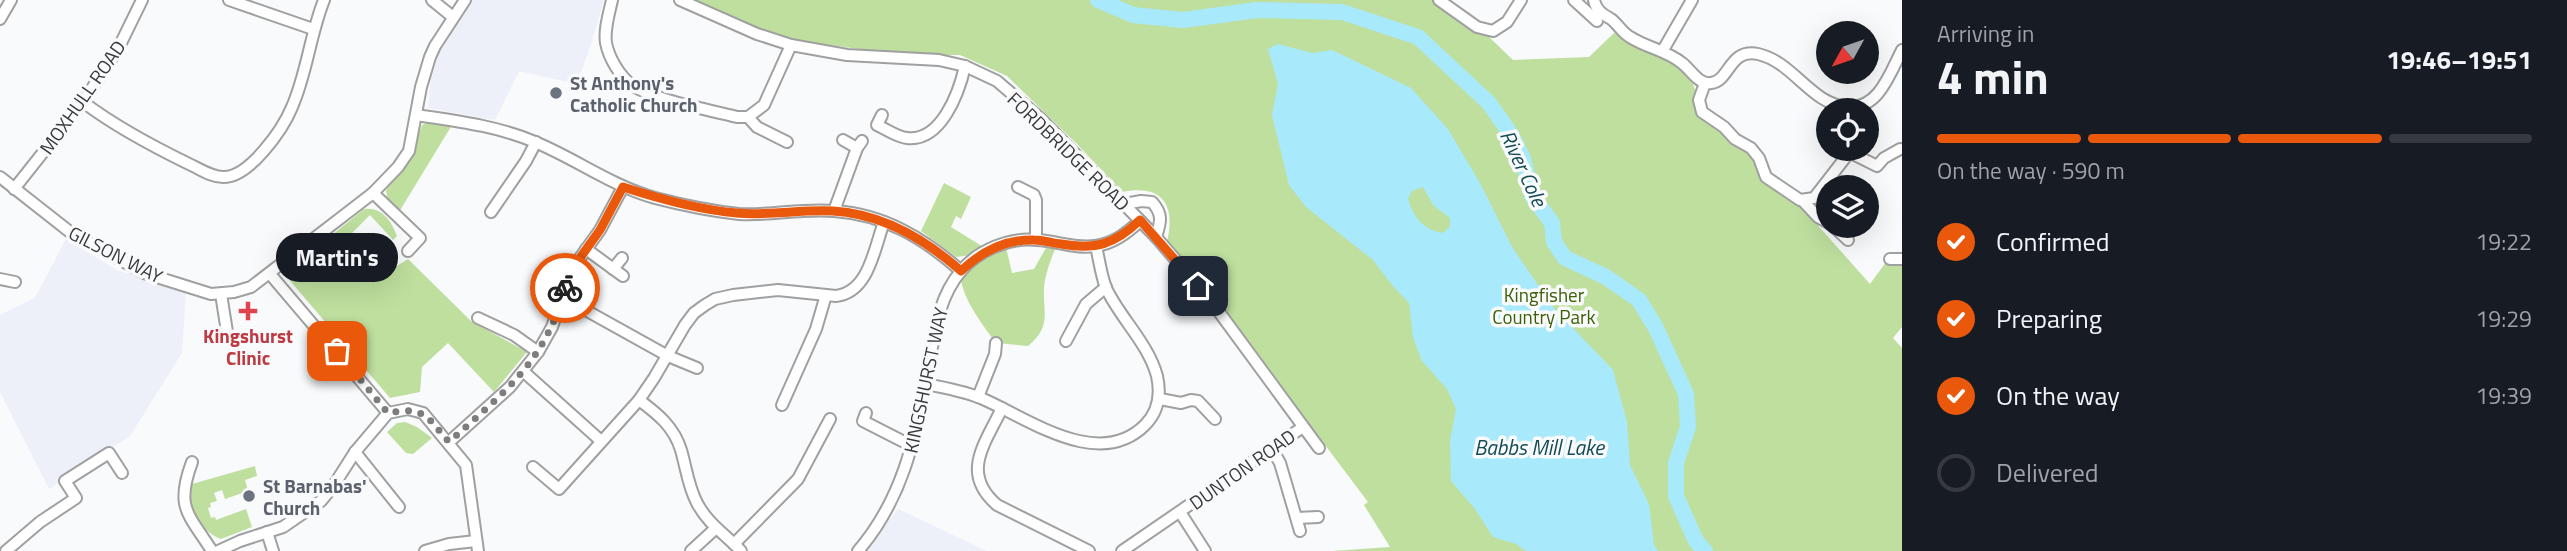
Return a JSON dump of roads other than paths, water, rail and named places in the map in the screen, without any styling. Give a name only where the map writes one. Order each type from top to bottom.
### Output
[{"type":"street","points":[[0,19],[11,0]]},
{"type":"street","name":"MOXHULL ROAD","points":[[14,189],[83,102],[118,49],[142,0]]},
{"type":"street","points":[[229,0],[313,29]]},
{"type":"street","points":[[83,102],[154,147],[213,175],[233,175],[266,149],[291,110],[299,90],[313,29],[324,0]]},
{"type":"street","points":[[432,0],[453,17]]},
{"type":"street","name":"GILSON WAY","points":[[0,177],[70,232],[144,273],[201,292],[222,294],[251,287],[373,193],[398,167],[409,151],[421,87],[430,57],[465,0]]},
{"type":"street","points":[[612,0],[606,33],[607,44],[610,57],[630,84],[649,93],[737,117],[748,117],[764,105],[791,45]]},
{"type":"street","name":"FORDBRIDGE ROAD","points":[[680,0],[758,34],[791,45],[846,55],[939,60],[965,66],[997,81],[1031,110],[1156,237],[1211,301],[1319,448]]},
{"type":"street","points":[[1439,0],[1494,36],[1521,0]]},
{"type":"street","points":[[1574,0],[1597,21]]},
{"type":"street","points":[[1594,0],[1603,15],[1611,19],[1627,36],[1663,50],[1705,83],[1717,82],[1736,58],[1753,53],[1782,65],[1808,95],[1816,98]]},
{"type":"street","points":[[1663,50],[1681,10],[1692,0]]},
{"type":"street","points":[[1874,98],[1902,50]]},
{"type":"street","points":[[882,115],[877,125],[905,138],[931,133],[940,124],[962,80],[965,66]]},
{"type":"street","points":[[1705,83],[1699,100],[1702,112],[1724,127],[1735,139],[1751,148],[1759,158],[1766,177],[1803,201],[1816,215]]},
{"type":"street","points":[[416,115],[499,130],[536,142],[623,187],[656,198],[739,214],[834,211],[884,222],[904,229],[936,249],[961,271]]},
{"type":"street","points":[[748,117],[757,127],[787,142]]},
{"type":"street","points":[[834,211],[860,144],[842,140]]},
{"type":"street","points":[[491,212],[536,142]]},
{"type":"street","points":[[1877,166],[1884,158],[1900,149]]},
{"type":"street","points":[[1759,158],[1771,151]]},
{"type":"street","points":[[1803,201],[1814,198],[1843,161]]},
{"type":"street","points":[[1869,161],[1877,166],[1880,178]]},
{"type":"street","points":[[449,442],[524,372],[538,352],[552,327],[572,269],[600,230],[623,187]]},
{"type":"street","points":[[1018,187],[1034,195],[1036,200],[1036,239]]},
{"type":"street","points":[[373,193],[420,238],[408,251]]},
{"type":"street","points":[[1125,204],[1152,202],[1160,211],[1161,222],[1156,237]]},
{"type":"street","name":"KINGSHURST WAY","points":[[858,551],[900,487],[926,384],[942,300],[961,271],[975,258],[1005,243],[1036,239],[1082,247],[1096,246],[1119,238],[1140,220]]},
{"type":"street","points":[[536,472],[561,494],[601,441],[639,400],[694,313],[715,299],[778,290],[844,295],[856,289],[884,222]]},
{"type":"street","points":[[926,384],[978,397],[1061,436],[1086,443],[1109,444],[1139,431],[1151,419],[1160,399],[1156,375],[1149,356],[1106,287],[1096,246]]},
{"type":"street","points":[[586,249],[618,272],[622,258]]},
{"type":"street","points":[[1890,259],[1902,259]]},
{"type":"street","points":[[270,274],[388,413]]},
{"type":"street","points":[[0,279],[15,282]]},
{"type":"street","points":[[1066,341],[1086,304],[1106,287]]},
{"type":"street","points":[[222,294],[228,338]]},
{"type":"street","points":[[782,405],[816,329],[826,295]]},
{"type":"street","points":[[562,297],[668,356],[697,368]]},
{"type":"street","points":[[478,318],[514,335],[538,352]]},
{"type":"street","points":[[978,397],[995,354],[996,343]]},
{"type":"street","points":[[524,372],[601,441]]},
{"type":"street","points":[[1160,399],[1181,403],[1198,401],[1215,419]]},
{"type":"street","points":[[639,400],[661,416],[671,429],[680,447],[696,501],[715,528],[738,548],[798,479],[830,419]]},
{"type":"street","points":[[1002,408],[977,461],[978,479],[984,494],[997,505],[1089,551]]},
{"type":"street","points":[[219,551],[294,521],[321,501],[355,452],[388,413],[408,409],[423,413],[466,464],[477,546],[449,544],[425,551]]},
{"type":"street","points":[[866,413],[863,421],[912,446]]},
{"type":"street","name":"DUNTON ROAD","points":[[1129,549],[1303,427]]},
{"type":"street","points":[[1272,449],[1280,463],[1300,531]]},
{"type":"street","points":[[355,452],[399,506]]},
{"type":"street","points":[[0,547],[5,551],[40,522],[76,498],[65,481],[109,453],[122,473]]},
{"type":"street","points":[[192,462],[184,483],[183,504],[212,551]]},
{"type":"street","name":"DUNTON ROAD","points":[[1180,512],[1205,551]]},
{"type":"street","points":[[1297,518],[1318,517]]},
{"type":"street","points":[[691,551],[715,528]]},
{"type":"street","points":[[267,532],[273,551]]},
{"type":"water","name":"Babbs Mill Lake","points":[[1278,44],[1312,53],[1332,50],[1411,88],[1448,129],[1481,185],[1512,247],[1553,307],[1613,370],[1627,422],[1630,465],[1649,504],[1654,545],[1658,551],[1526,551],[1516,544],[1493,537],[1475,509],[1451,481],[1450,441],[1456,409],[1447,389],[1422,361],[1413,337],[1409,303],[1373,260],[1306,207],[1289,185],[1272,115],[1278,84],[1268,49]],"holes":[[[1423,187],[1433,205],[1450,218],[1450,227],[1442,233],[1420,222],[1408,199],[1412,191]]]},
{"type":"waterway","name":"River Cole","points":[[1098,0],[1133,15],[1183,20],[1257,10],[1342,12],[1418,37],[1489,103],[1512,136],[1523,159],[1532,196],[1552,223],[1554,242],[1565,258],[1606,277],[1639,300],[1656,328],[1686,394],[1688,427],[1676,463],[1676,496],[1696,541],[1705,551]]},
{"type":"place","name":"St Anthony's Catholic Church","points":[[556,93]]},
{"type":"place","name":"Kingshurst Clinic","points":[[248,311]]},
{"type":"place","name":"Martin's","points":[[337,351]]},
{"type":"place","name":"St Barnabas' Church","points":[[249,496]]},
{"type":"park label","name":"Kingfisher Country Park","points":[[1544,305]]}]
